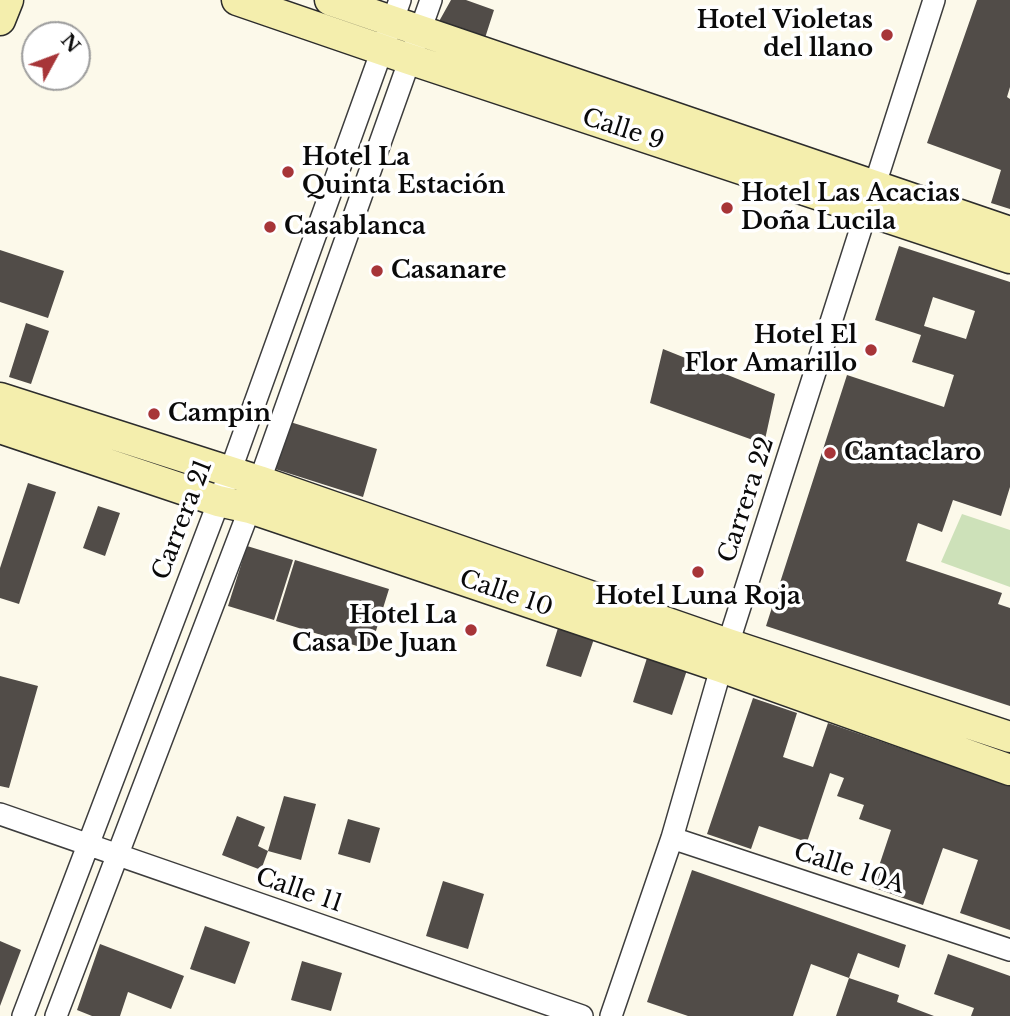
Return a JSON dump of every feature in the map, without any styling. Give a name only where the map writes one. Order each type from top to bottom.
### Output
[{"type":"main road","points":[[0,20],[8,0]]},
{"type":"main road","name":"Calle 9","points":[[237,0],[396,55],[870,199],[1010,232]]},
{"type":"main road","name":"Calle 9","points":[[330,0],[404,18],[870,199],[1010,258]]},
{"type":"main road","name":"Calle 10","points":[[0,398],[230,472],[254,495],[725,655],[1010,737]]},
{"type":"main road","name":"Calle 10","points":[[0,428],[218,501],[254,495]]},
{"type":"main road","name":"Calle 10","points":[[725,655],[1010,769]]},
{"type":"street","name":"Carrera 21","points":[[56,1016],[254,495],[396,55],[404,18],[431,0]]},
{"type":"street","name":"Carrera 22","points":[[611,1016],[672,838],[725,655],[934,0]]},
{"type":"street","name":"Carrera 21","points":[[23,1016],[218,501],[396,55],[404,18]]},
{"type":"street","name":"Calle 11","points":[[0,814],[582,1016]]},
{"type":"street","name":"Calle 10A","points":[[672,838],[1010,950]]},
{"type":"green space","points":[[962,514],[1010,530],[1010,587],[941,562]]},
{"type":"building","points":[[451,0],[466,0],[494,10],[485,38],[437,25]]},
{"type":"building","points":[[977,0],[1010,0],[1010,87],[1007,97],[1010,99],[1010,209],[991,203],[1001,170],[927,143]]},
{"type":"building","points":[[899,246],[1010,282],[1010,487],[1001,516],[953,500],[942,532],[918,523],[906,561],[1002,593],[998,604],[1010,608],[1010,706],[766,626],[847,375],[944,407],[954,375],[912,362],[921,335],[875,320]],"holes":[[[933,297],[975,311],[966,339],[924,326]]]},
{"type":"building","points":[[0,250],[64,271],[48,318],[0,302]]},
{"type":"building","points":[[26,323],[49,331],[31,384],[9,377]]},
{"type":"building","points":[[663,349],[775,394],[764,444],[650,403]]},
{"type":"building","points":[[287,421],[377,449],[363,497],[272,468]]},
{"type":"building","points":[[28,483],[56,492],[19,604],[0,598],[0,568]]},
{"type":"building","points":[[98,506],[120,513],[105,556],[83,548]]},
{"type":"building","points":[[247,546],[293,560],[274,620],[228,606]]},
{"type":"building","points":[[295,560],[389,589],[370,650],[276,621]]},
{"type":"building","points":[[558,628],[594,639],[581,677],[546,666]]},
{"type":"building","points":[[647,658],[687,670],[672,715],[633,702]]},
{"type":"building","points":[[0,676],[38,686],[9,788],[0,786]]},
{"type":"building","points":[[753,698],[797,713],[783,757],[813,767],[828,723],[1010,786],[1010,930],[960,913],[978,860],[943,848],[923,905],[872,887],[891,830],[859,819],[864,805],[837,796],[844,778],[830,773],[807,842],[759,826],[751,849],[707,834]]},
{"type":"building","points":[[284,796],[316,804],[301,860],[268,851]]},
{"type":"building","points":[[237,816],[265,827],[258,846],[268,851],[261,870],[222,855]]},
{"type":"building","points":[[348,819],[380,828],[370,863],[338,854]]},
{"type":"building","points":[[692,870],[906,945],[899,968],[858,953],[849,978],[811,964],[793,1016],[688,1016],[647,1002]]},
{"type":"building","points":[[443,881],[484,894],[468,949],[426,936]]},
{"type":"building","points":[[205,926],[250,942],[235,984],[190,969]]},
{"type":"building","points":[[0,941],[21,950],[0,1006]]},
{"type":"building","points":[[100,944],[184,976],[171,1009],[128,992],[120,1016],[92,1016],[77,1010]]},
{"type":"building","points":[[948,954],[1010,976],[1010,1016],[971,1016],[974,1008],[934,994]]},
{"type":"building","points":[[302,961],[342,973],[331,1011],[291,1000]]},
{"type":"building","points":[[849,978],[899,995],[897,1002],[934,1016],[836,1016]]},
{"type":"place","name":"Hotel Violetas del llano","points":[[887,35]]},
{"type":"place","name":"Hotel La Quinta Estación","points":[[288,172]]},
{"type":"place","name":"Hotel Las Acacias Doña Lucila","points":[[727,208]]},
{"type":"place","name":"Casablanca","points":[[270,227]]},
{"type":"place","name":"Casanare","points":[[377,271]]},
{"type":"place","name":"Hotel El Flor Amarillo","points":[[871,350]]},
{"type":"place","name":"Campin","points":[[154,414]]},
{"type":"place","name":"Cantaclaro","points":[[830,453]]},
{"type":"place","name":"Hotel Luna Roja","points":[[698,572]]},
{"type":"place","name":"Hotel La Casa De Juan","points":[[471,630]]}]
